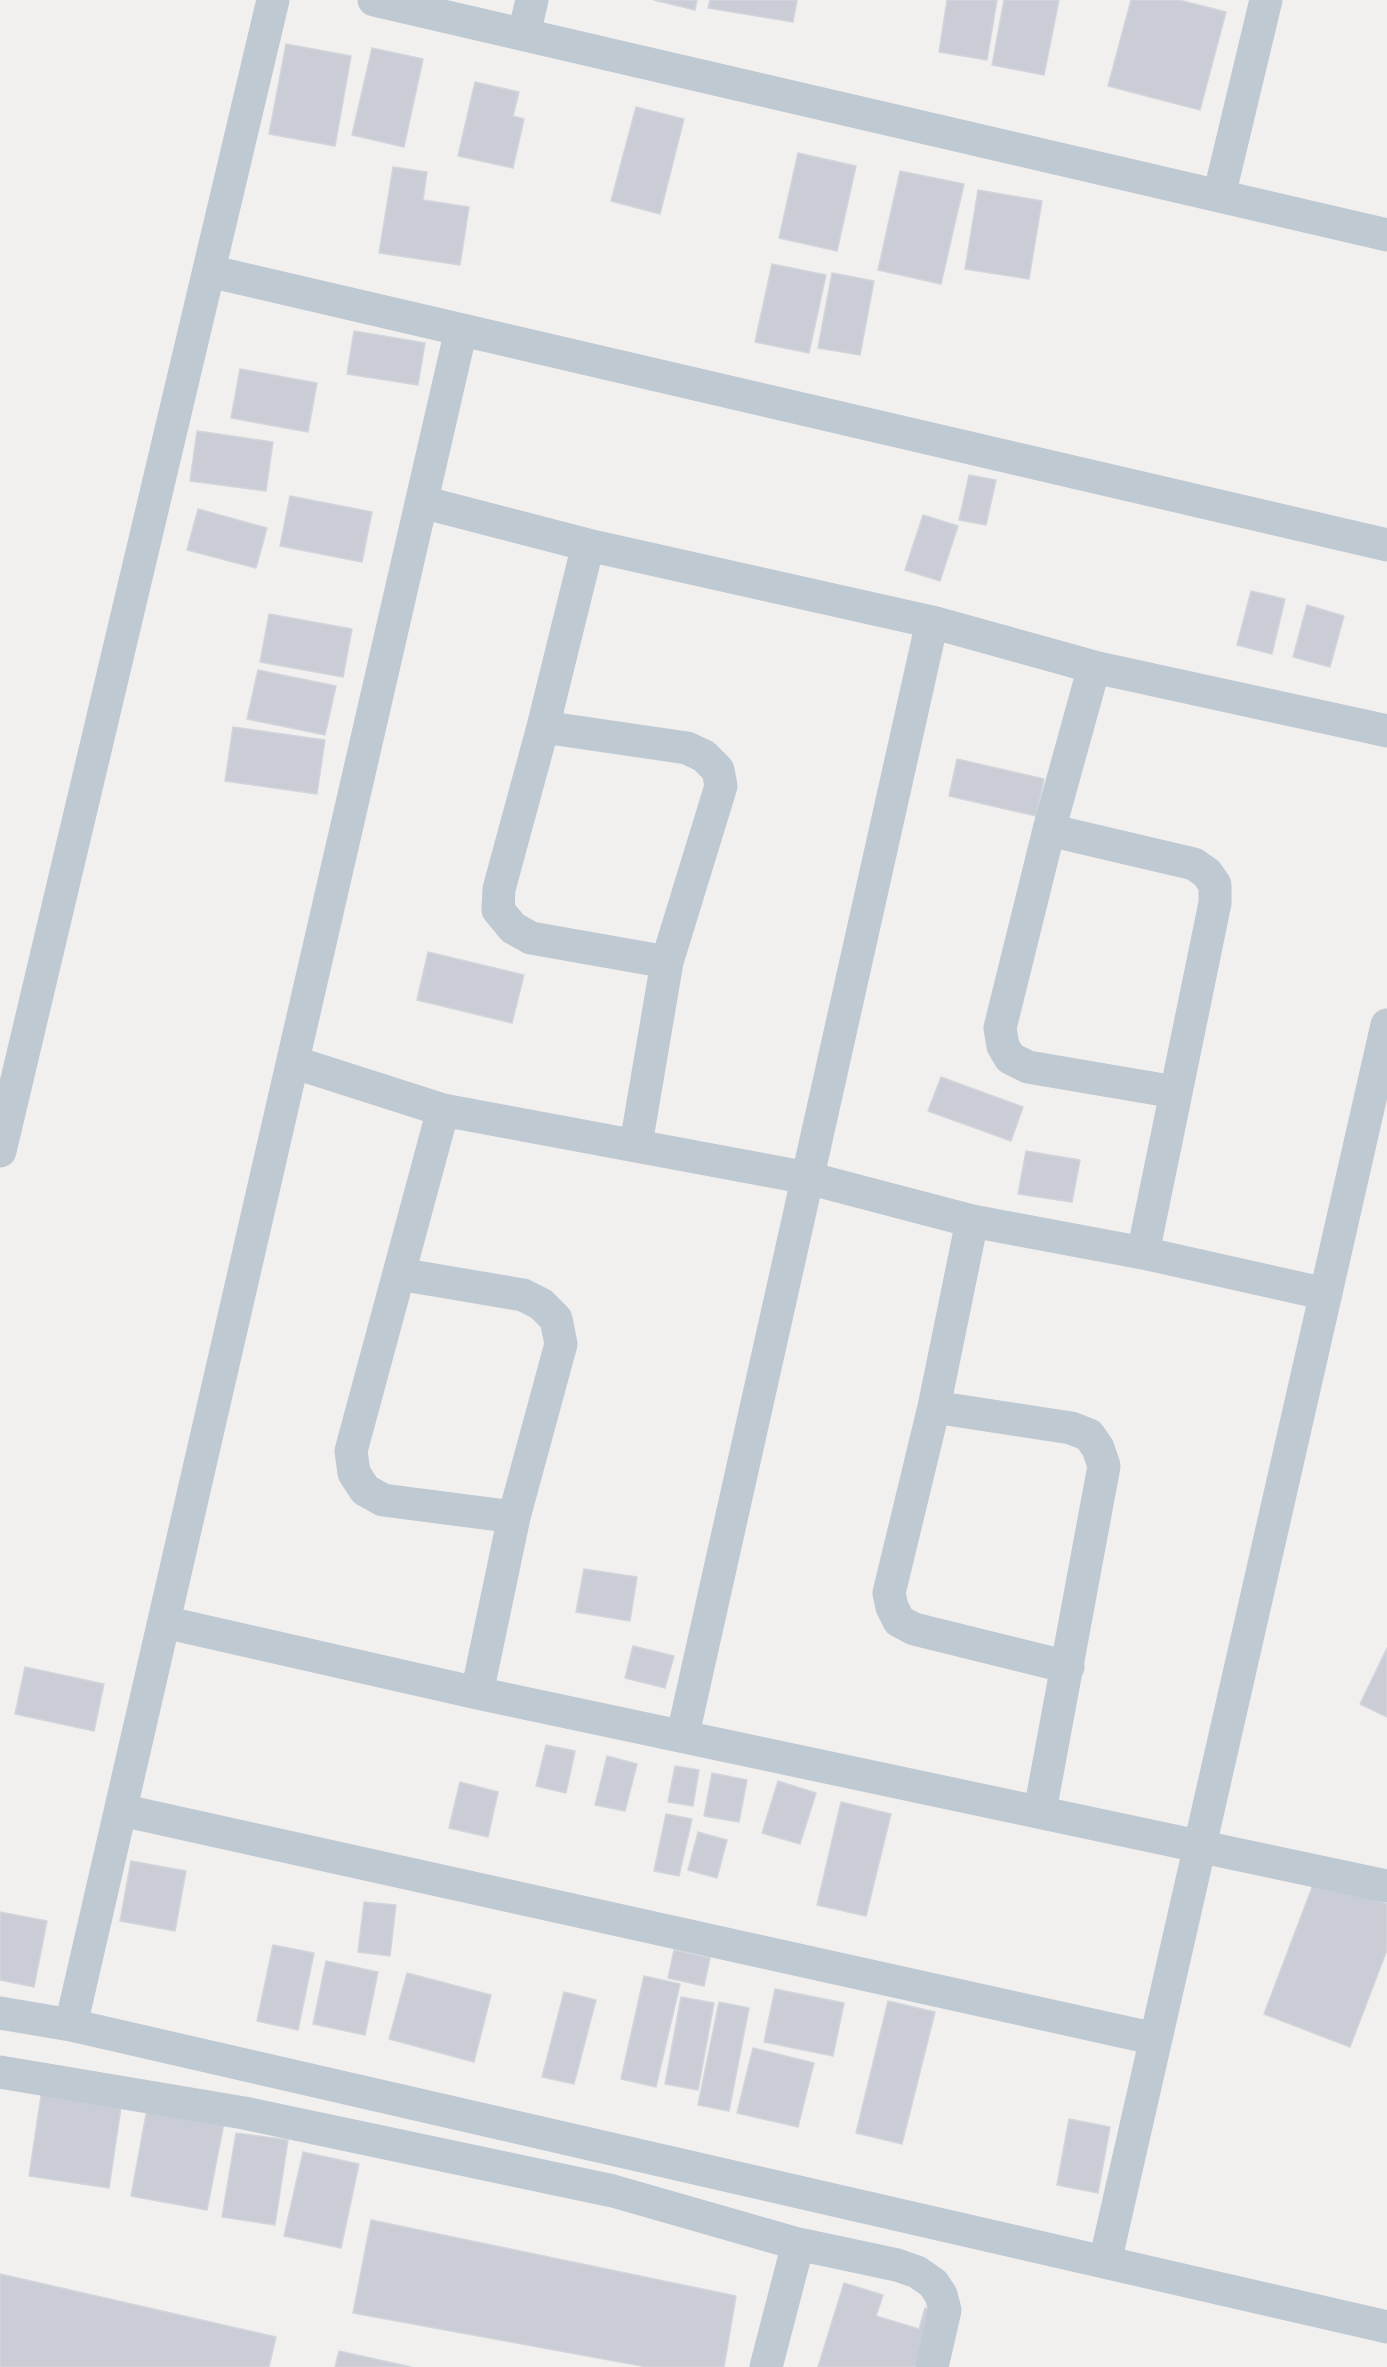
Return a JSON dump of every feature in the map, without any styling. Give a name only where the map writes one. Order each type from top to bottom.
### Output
[{"type":"street","points":[[0,1151],[273,0]]},
{"type":"street","points":[[374,0],[1387,235]]},
{"type":"street","points":[[524,34],[532,0]]},
{"type":"street","points":[[1220,196],[1266,0]]},
{"type":"street","points":[[209,271],[1387,544]]},
{"type":"street","points":[[71,2025],[461,330]]},
{"type":"street","points":[[422,502],[588,545],[932,622],[1094,667],[1387,731]]},
{"type":"street","points":[[588,545],[543,727],[499,889],[498,910],[513,928],[531,938],[667,962]]},
{"type":"street","points":[[683,1734],[932,622]]},
{"type":"street","points":[[1094,667],[1049,830],[1000,1028],[1003,1046],[1010,1058],[1028,1067],[1175,1092]]},
{"type":"street","points":[[543,727],[687,748],[704,756],[718,770],[721,786],[667,962],[636,1144]]},
{"type":"street","points":[[1049,830],[1194,864],[1207,873],[1215,885],[1215,903],[1143,1253]]},
{"type":"street","points":[[1105,2262],[1387,1024]]},
{"type":"street","points":[[293,1062],[443,1110],[636,1144],[808,1178],[972,1221],[1143,1253],[1326,1294]]},
{"type":"street","points":[[443,1110],[351,1451],[354,1473],[365,1490],[383,1500],[514,1517]]},
{"type":"street","points":[[972,1221],[934,1407],[889,1593],[892,1607],[899,1621],[914,1629],[1068,1667]]},
{"type":"street","points":[[399,1274],[523,1295],[541,1304],[556,1319],[561,1344],[514,1517],[477,1693]]},
{"type":"street","points":[[934,1407],[1071,1428],[1089,1435],[1098,1448],[1104,1466],[1040,1811]]},
{"type":"street","points":[[164,1622],[477,1693],[683,1734],[1387,1886]]},
{"type":"street","points":[[120,1810],[1155,2039]]},
{"type":"street","points":[[0,2013],[71,2025],[1387,2327]]},
{"type":"street","points":[[0,2072],[244,2114],[613,2191],[798,2244],[897,2265],[917,2272],[933,2283],[942,2295],[945,2310],[932,2367]]},
{"type":"street","points":[[766,2367],[798,2244]]},
{"type":"building","points":[[654,0],[697,0],[695,10]]},
{"type":"building","points":[[710,0],[797,0],[793,22],[708,8]]},
{"type":"building","points":[[947,0],[997,0],[987,60],[939,52]]},
{"type":"building","points":[[1004,0],[1059,0],[1044,75],[992,65]]},
{"type":"building","points":[[1131,0],[1179,0],[1226,12],[1200,110],[1108,86]]},
{"type":"building","points":[[286,44],[351,56],[335,146],[269,134]]},
{"type":"building","points":[[372,48],[423,59],[404,147],[352,135]]},
{"type":"building","points":[[475,82],[519,92],[513,116],[524,119],[513,168],[458,156]]},
{"type":"building","points":[[636,107],[684,119],[660,214],[611,201]]},
{"type":"building","points":[[798,153],[856,166],[837,251],[779,238]]},
{"type":"building","points":[[393,167],[427,172],[423,200],[469,207],[460,265],[379,253]]},
{"type":"building","points":[[900,171],[964,184],[941,284],[878,270]]},
{"type":"building","points":[[978,190],[1042,201],[1029,279],[965,269]]},
{"type":"building","points":[[772,264],[826,275],[809,353],[755,342]]},
{"type":"building","points":[[832,273],[874,281],[860,355],[818,348]]},
{"type":"building","points":[[354,331],[425,343],[418,385],[347,374]]},
{"type":"building","points":[[240,369],[317,383],[308,432],[231,418]]},
{"type":"building","points":[[197,431],[273,442],[266,491],[190,481]]},
{"type":"building","points":[[969,475],[996,480],[986,525],[959,520]]},
{"type":"building","points":[[290,496],[372,512],[362,562],[280,546]]},
{"type":"building","points":[[198,509],[267,528],[256,568],[187,550]]},
{"type":"building","points":[[923,515],[958,526],[940,581],[905,570]]},
{"type":"building","points":[[1251,591],[1285,599],[1272,654],[1237,645]]},
{"type":"building","points":[[1307,605],[1344,616],[1330,667],[1293,657]]},
{"type":"building","points":[[269,614],[352,629],[343,677],[260,662]]},
{"type":"building","points":[[258,670],[336,686],[325,735],[247,719]]},
{"type":"building","points":[[233,727],[325,740],[317,794],[225,781]]},
{"type":"building","points":[[957,759],[1044,779],[1036,816],[949,796]]},
{"type":"building","points":[[428,952],[524,975],[512,1023],[417,1000]]},
{"type":"building","points":[[941,1077],[1023,1107],[1011,1141],[928,1111]]},
{"type":"building","points":[[1026,1151],[1080,1160],[1072,1202],[1018,1194]]},
{"type":"building","points":[[584,1569],[637,1577],[630,1621],[576,1612]]},
{"type":"building","points":[[633,1646],[674,1656],[665,1688],[625,1678]]},
{"type":"building","points":[[1387,1648],[1387,1717],[1360,1704]]},
{"type":"building","points":[[25,1667],[104,1684],[94,1731],[15,1714]]},
{"type":"building","points":[[546,1745],[575,1751],[566,1793],[536,1786]]},
{"type":"building","points":[[607,1756],[637,1764],[625,1811],[595,1805]]},
{"type":"building","points":[[675,1766],[699,1770],[693,1806],[668,1802]]},
{"type":"building","points":[[712,1773],[747,1780],[739,1822],[704,1816]]},
{"type":"building","points":[[778,1781],[816,1793],[800,1844],[762,1833]]},
{"type":"building","points":[[460,1782],[498,1792],[488,1837],[449,1828]]},
{"type":"building","points":[[841,1802],[891,1814],[866,1916],[817,1905]]},
{"type":"building","points":[[666,1814],[692,1819],[679,1876],[654,1871]]},
{"type":"building","points":[[698,1832],[727,1840],[717,1878],[688,1870]]},
{"type":"building","points":[[131,1861],[186,1871],[175,1931],[120,1921]]},
{"type":"building","points":[[1316,1877],[1387,1904],[1387,1950],[1350,2047],[1264,2014]]},
{"type":"building","points":[[364,1902],[396,1905],[390,1956],[358,1952]]},
{"type":"building","points":[[0,1912],[47,1921],[34,1987],[0,1980]]},
{"type":"building","points":[[273,1945],[314,1953],[298,2030],[257,2021]]},
{"type":"building","points":[[674,1950],[710,1958],[704,1986],[668,1978]]},
{"type":"building","points":[[326,1961],[378,1972],[365,2035],[313,2024]]},
{"type":"building","points":[[407,1973],[491,1995],[474,2062],[389,2039]]},
{"type":"building","points":[[644,1976],[680,1984],[656,2087],[621,2079]]},
{"type":"building","points":[[775,1989],[844,2003],[833,2056],[764,2042]]},
{"type":"building","points":[[564,1992],[596,2000],[574,2084],[542,2077]]},
{"type":"building","points":[[681,1997],[714,2003],[698,2090],[665,2084]]},
{"type":"building","points":[[888,2001],[935,2012],[902,2144],[856,2133]]},
{"type":"building","points":[[719,2002],[749,2008],[729,2111],[698,2105]]},
{"type":"building","points":[[753,2048],[814,2063],[798,2127],[737,2113]]},
{"type":"building","points":[[42,2089],[122,2101],[109,2188],[29,2176]]},
{"type":"building","points":[[147,2109],[224,2123],[207,2210],[131,2196]]},
{"type":"building","points":[[1069,2119],[1110,2127],[1098,2193],[1057,2185]]},
{"type":"building","points":[[236,2133],[288,2140],[275,2225],[222,2217]]},
{"type":"building","points":[[303,2152],[359,2164],[341,2248],[284,2236]]},
{"type":"building","points":[[371,2220],[736,2296],[724,2367],[647,2367],[353,2313]]},
{"type":"building","points":[[0,2274],[276,2337],[269,2367],[0,2367]]},
{"type":"building","points":[[844,2283],[883,2295],[876,2316],[919,2329],[925,2308],[938,2311],[927,2367],[818,2367]]},
{"type":"building","points":[[339,2351],[411,2367],[335,2367]]}]
